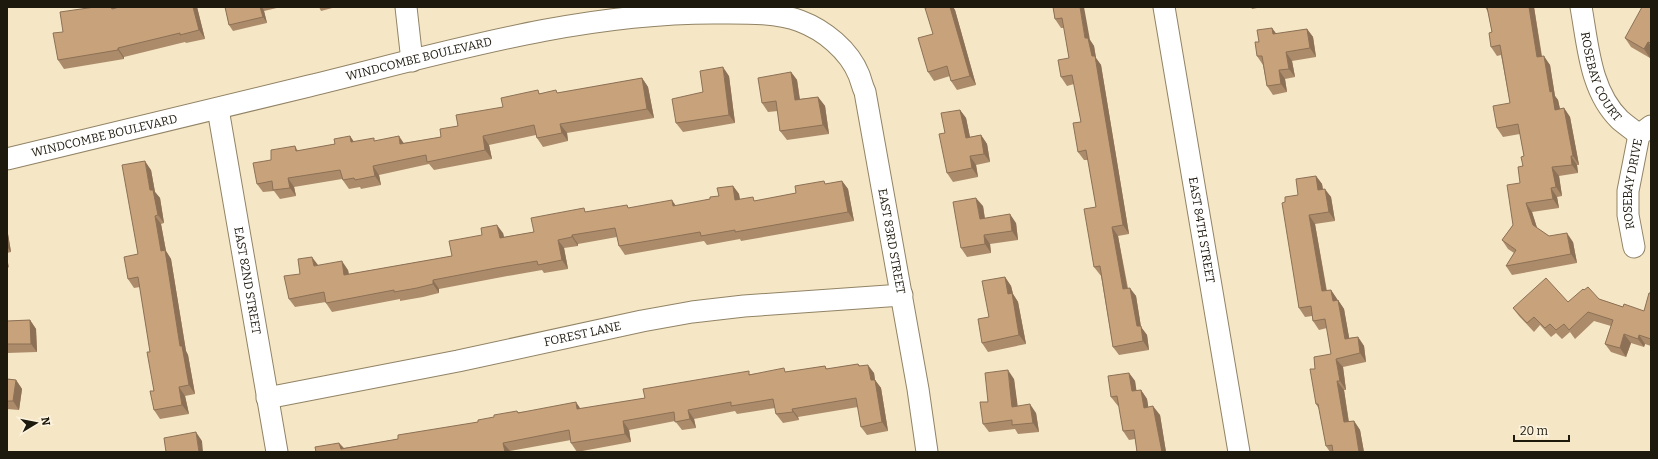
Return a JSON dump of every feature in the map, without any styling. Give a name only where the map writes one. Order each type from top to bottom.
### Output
[{"type":"street","points":[[406,7],[412,61]]},
{"type":"street","name":"EAST 84TH STREET","points":[[1164,7],[1239,452]]},
{"type":"street","name":"ROSEBAY COURT","points":[[1582,7],[1594,79],[1601,94],[1619,119],[1645,131]]},
{"type":"street","name":"WINDCOMBE BOULEVARD","points":[[7,159],[567,25],[617,18],[668,14],[728,13],[780,16],[808,24],[826,34],[832,40]]},
{"type":"street","name":"EAST 83RD STREET","points":[[832,40],[850,58],[859,75],[865,92],[923,415],[927,452]]},
{"type":"street","name":"EAST 82ND STREET","points":[[218,109],[276,452]]},
{"type":"street","name":"ROSEBAY DRIVE","points":[[1634,248],[1628,215],[1628,191],[1645,131]]},
{"type":"street","name":"FOREST LANE","points":[[267,398],[435,366],[687,313],[744,306],[902,295]]},
{"type":"building","points":[[95,7],[111,7],[112,9],[119,7],[193,7],[199,30],[118,48],[118,50],[58,60],[53,33],[63,32],[60,12]]},
{"type":"building","points":[[225,7],[260,7],[263,17],[229,25]]},
{"type":"building","points":[[950,7],[970,76],[951,81],[947,66],[928,72],[918,38],[933,34],[925,8]]},
{"type":"building","points":[[1053,7],[1080,7],[1085,38],[1088,38],[1092,56],[1095,56],[1123,225],[1112,227],[1123,289],[1130,288],[1137,326],[1141,326],[1143,341],[1113,347],[1100,266],[1094,267],[1084,209],[1096,207],[1086,150],[1078,152],[1073,123],[1081,122],[1072,75],[1061,77],[1058,60],[1069,58],[1062,18],[1055,19]]},
{"type":"building","points":[[1487,7],[1529,7],[1537,57],[1544,56],[1550,92],[1552,91],[1555,110],[1564,108],[1573,156],[1571,156],[1572,165],[1552,167],[1556,187],[1551,188],[1553,199],[1526,203],[1533,225],[1549,236],[1567,233],[1571,254],[1506,266],[1516,250],[1502,240],[1513,225],[1507,185],[1520,183],[1518,167],[1523,166],[1521,157],[1524,156],[1518,124],[1497,128],[1493,106],[1510,103],[1500,45],[1491,47],[1489,33],[1492,32]]},
{"type":"building","points":[[1642,7],[1651,7],[1651,43],[1648,42],[1644,49],[1625,38]]},
{"type":"building","points":[[1272,28],[1273,34],[1307,29],[1310,48],[1286,52],[1289,69],[1279,70],[1281,84],[1267,86],[1262,56],[1257,56],[1255,42],[1259,42],[1257,30]]},
{"type":"building","points":[[723,67],[729,115],[676,123],[672,99],[703,92],[700,71]]},
{"type":"building","points":[[791,72],[795,100],[818,97],[823,125],[780,131],[776,101],[762,103],[758,78]]},
{"type":"building","points":[[642,78],[647,109],[560,124],[562,133],[537,138],[534,125],[483,136],[485,150],[427,162],[426,155],[373,166],[375,176],[355,180],[354,178],[343,180],[340,170],[288,178],[290,188],[273,190],[272,181],[257,184],[253,163],[271,160],[271,150],[295,146],[296,151],[335,144],[334,139],[350,136],[351,142],[374,138],[374,141],[399,136],[400,144],[441,137],[440,129],[458,126],[456,115],[503,107],[501,98],[538,90],[539,94],[556,90],[557,93]]},
{"type":"building","points":[[960,110],[966,138],[981,135],[984,154],[970,156],[972,168],[947,173],[939,134],[945,133],[941,113]]},
{"type":"building","points":[[145,161],[150,190],[153,190],[158,215],[155,216],[161,251],[165,250],[180,346],[182,346],[189,385],[179,387],[182,405],[154,410],[150,391],[154,391],[147,352],[150,352],[138,277],[128,279],[124,257],[138,254],[122,165]]},
{"type":"building","points":[[1316,176],[1318,190],[1325,189],[1329,212],[1309,215],[1322,291],[1331,290],[1333,301],[1338,300],[1345,339],[1358,337],[1360,353],[1336,359],[1340,381],[1337,381],[1344,422],[1354,421],[1359,452],[1333,452],[1332,445],[1326,446],[1318,404],[1316,404],[1310,369],[1315,369],[1314,357],[1331,354],[1325,319],[1313,321],[1311,306],[1299,308],[1282,203],[1285,202],[1285,197],[1298,195],[1296,179]]},
{"type":"building","points":[[824,181],[825,184],[842,181],[848,212],[735,232],[735,230],[701,236],[700,232],[619,246],[615,228],[572,235],[572,237],[558,240],[562,260],[538,265],[537,261],[496,268],[433,280],[433,284],[417,288],[394,292],[394,290],[326,303],[324,292],[289,299],[284,276],[300,274],[298,259],[312,257],[314,266],[342,261],[344,275],[452,256],[449,241],[482,235],[481,228],[497,225],[500,238],[534,232],[531,218],[584,208],[585,212],[627,205],[628,208],[672,200],[673,206],[719,196],[717,188],[733,186],[735,200],[753,197],[754,201],[796,193],[795,186]]},
{"type":"building","points":[[976,198],[980,219],[1010,214],[1012,231],[984,235],[985,244],[961,248],[953,202]]},
{"type":"building","points":[[1005,277],[1008,294],[1012,293],[1019,335],[982,343],[978,319],[989,317],[982,281]]},
{"type":"building","points":[[1546,278],[1568,302],[1583,289],[1584,290],[1588,287],[1599,299],[1623,307],[1624,304],[1644,311],[1649,293],[1651,293],[1651,339],[1639,335],[1638,339],[1624,334],[1620,348],[1605,344],[1613,320],[1588,312],[1569,330],[1564,324],[1556,330],[1550,324],[1545,328],[1534,317],[1527,323],[1513,308]]},
{"type":"building","points":[[30,320],[31,344],[7,344],[7,321]]},
{"type":"building","points":[[858,364],[859,366],[868,365],[871,380],[875,380],[882,422],[861,427],[856,398],[792,409],[793,412],[776,414],[773,399],[731,406],[731,402],[688,410],[690,419],[675,422],[674,412],[623,421],[625,434],[571,443],[569,430],[503,443],[505,452],[316,452],[315,447],[339,443],[341,449],[398,439],[398,435],[478,422],[478,420],[494,417],[494,415],[517,411],[518,413],[576,402],[577,409],[645,398],[643,389],[749,371],[749,375],[784,368],[785,372],[825,366],[826,369]]},
{"type":"building","points":[[1008,370],[1012,407],[1030,404],[1033,423],[1012,425],[1012,420],[983,424],[980,402],[988,402],[985,373]]},
{"type":"building","points":[[1129,373],[1132,391],[1141,390],[1144,408],[1153,406],[1162,452],[1137,452],[1134,430],[1123,431],[1117,396],[1111,397],[1108,376]]},
{"type":"building","points":[[7,379],[16,380],[13,401],[7,401]]},
{"type":"building","points":[[196,432],[199,452],[166,452],[164,438]]}]
